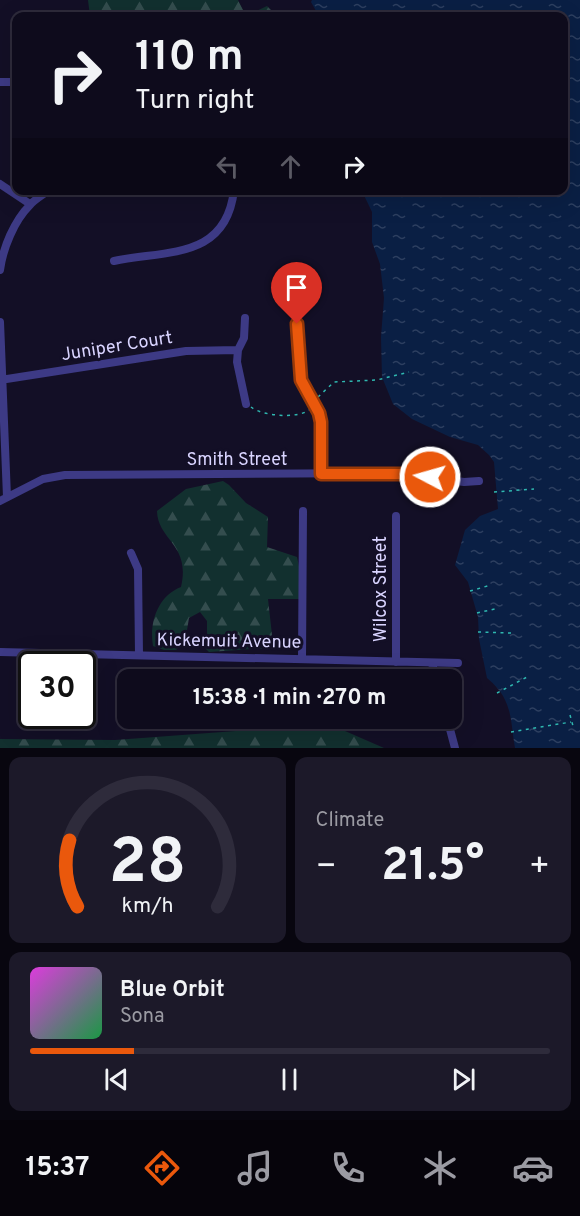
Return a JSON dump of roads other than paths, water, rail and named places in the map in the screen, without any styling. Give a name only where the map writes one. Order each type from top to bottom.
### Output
[{"type":"street","points":[[16,195],[30,204]]},
{"type":"street","points":[[0,270],[1,261],[13,230],[30,204],[42,195]]},
{"type":"street","points":[[114,261],[178,252],[203,243],[225,222],[233,195]]},
{"type":"street","points":[[245,318],[237,362],[246,404]]},
{"type":"street","points":[[0,322],[3,499]]},
{"type":"street","points":[[297,324],[301,380],[319,413],[321,422],[321,474]]},
{"type":"street","name":"Juniper Court","points":[[1,380],[178,352],[204,349],[238,350]]},
{"type":"street","name":"Smith Street","points":[[3,499],[56,475],[406,474],[464,482],[479,481]]},
{"type":"street","points":[[302,659],[303,511]]},
{"type":"street","name":"Wilcox Street","points":[[396,516],[396,662]]},
{"type":"street","points":[[131,553],[138,569],[139,655]]},
{"type":"street","name":"Kickemuit Avenue","points":[[0,652],[458,663]]},
{"type":"street","points":[[432,664],[434,669]]},
{"type":"street","points":[[450,729],[455,748]]},
{"type":"water","points":[[312,0],[580,0],[580,748],[515,748],[506,702],[502,694],[487,678],[479,639],[478,617],[468,582],[455,565],[465,530],[480,516],[498,509],[494,462],[478,445],[450,437],[412,419],[393,404],[382,377],[381,337],[384,298],[380,264],[372,242],[372,212],[364,195],[568,195],[568,12],[317,12]]}]
